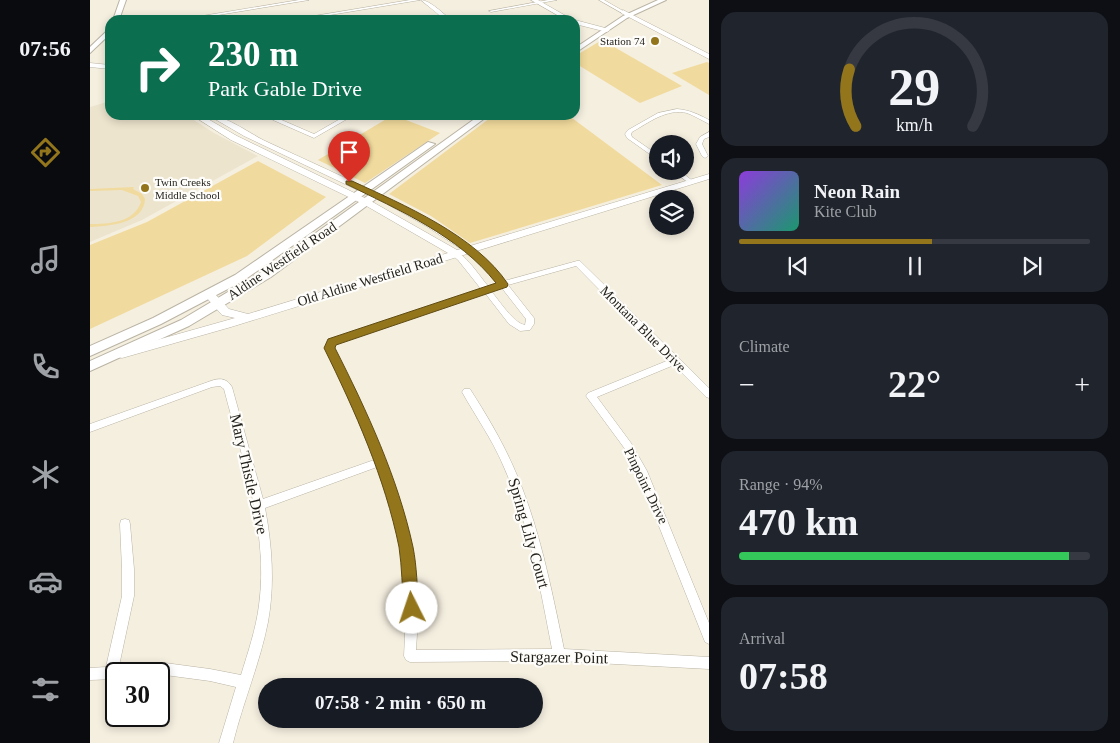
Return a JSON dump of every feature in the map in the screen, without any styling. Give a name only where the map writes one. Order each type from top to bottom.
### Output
[{"type":"main road","points":[[118,15],[123,0]]},
{"type":"main road","points":[[580,41],[623,12],[652,0]]},
{"type":"main road","points":[[580,48],[630,15],[663,0]]},
{"type":"main road","points":[[90,51],[105,35]]},
{"type":"main road","points":[[90,59],[105,46]]},
{"type":"main road","name":"Aldine Westfield Road","points":[[90,366],[185,323],[287,260],[366,196],[470,120]]},
{"type":"main road","name":"Aldine Westfield Road","points":[[90,351],[210,295],[240,278],[366,196]]},
{"type":"main road","points":[[276,253],[287,260]]},
{"type":"street","points":[[212,15],[307,0]]},
{"type":"street","points":[[321,15],[418,0]]},
{"type":"street","points":[[423,0],[444,15]]},
{"type":"street","points":[[491,11],[536,1],[555,0]]},
{"type":"street","points":[[601,0],[709,57]]},
{"type":"street","points":[[536,1],[561,15]]},
{"type":"street","points":[[580,23],[607,30]]},
{"type":"street","points":[[90,65],[105,66]]},
{"type":"street","points":[[649,152],[630,138],[628,134],[630,131],[664,112],[675,109],[693,112],[709,122]]},
{"type":"street","points":[[203,120],[218,130],[258,149],[366,196],[422,219],[485,262],[530,318],[530,324],[527,328],[520,328],[512,322],[462,258],[366,196],[221,120]]},
{"type":"street","points":[[280,120],[314,136],[342,120]]},
{"type":"street","points":[[704,156],[699,144],[702,138],[709,134]]},
{"type":"street","points":[[258,149],[267,145]]},
{"type":"street","name":"Old Aldine Westfield Road","points":[[112,357],[709,176]]},
{"type":"street","name":"Montana Blue Drive","points":[[503,284],[577,263],[709,394]]},
{"type":"street","points":[[259,505],[380,462],[352,392],[329,348],[332,342],[503,284]]},
{"type":"street","points":[[210,295],[226,312],[247,317]]},
{"type":"street","name":"Pinpoint Drive","points":[[675,361],[592,396],[628,446],[643,474],[670,537],[709,638]]},
{"type":"street","name":"Mary Thistle Drive","points":[[90,428],[222,382],[228,387],[259,505],[266,556],[266,591],[259,632],[226,743]]},
{"type":"street","name":"Spring Lily Court","points":[[467,392],[510,470],[519,491],[543,577],[559,655]]},
{"type":"street","name":"Stargazer Point","points":[[380,462],[396,503],[406,549],[413,627],[410,656],[559,655],[709,663]]},
{"type":"street","points":[[113,662],[128,596],[125,524]]},
{"type":"street","points":[[170,670],[243,682]]},
{"type":"street","points":[[90,674],[105,673]]},
{"type":"shaded area","points":[[602,40],[682,86],[640,103],[580,66],[580,53]]},
{"type":"shaded area","points":[[709,63],[709,95],[672,73]]},
{"type":"shaded area","name":"Twin Creeks Middle School","points":[[105,102],[105,120],[194,120],[258,156],[142,220],[90,242],[90,107]]},
{"type":"shaded area","points":[[385,120],[406,120],[440,133],[365,183],[318,160]]},
{"type":"shaded area","points":[[487,120],[575,120],[649,175],[649,180],[655,180],[662,185],[470,243],[431,216],[389,194]]},
{"type":"shaded area","points":[[258,161],[326,197],[247,256],[90,329],[90,245],[147,222]]},
{"type":"shaded area","points":[[134,187],[133,189],[142,194],[145,199],[139,214],[124,222],[90,227],[90,224],[112,223],[127,218],[138,209],[141,202],[138,196],[122,190],[90,191],[90,189]]},
{"type":"place","name":"Station 74","points":[[655,41]]},
{"type":"place","name":"Twin Creeks Middle School","points":[[145,188]]},
{"type":"route","points":[[349,182],[395,204],[448,235],[485,262],[503,284],[332,342],[329,348],[352,392],[394,498],[406,549],[412,608]]}]
